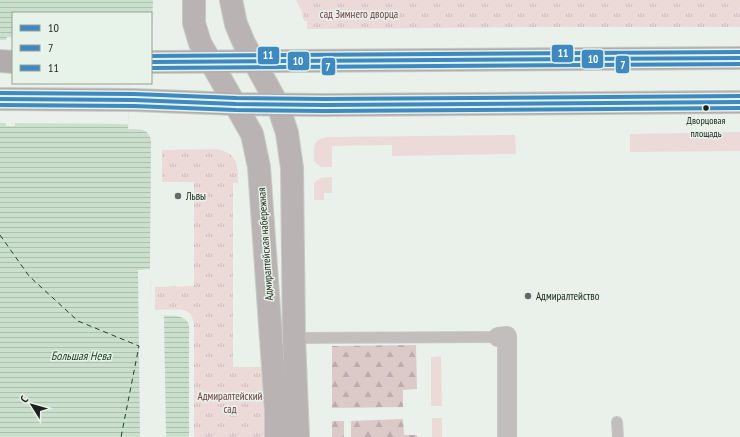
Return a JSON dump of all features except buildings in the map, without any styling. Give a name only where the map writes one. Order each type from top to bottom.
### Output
[{"type":"main road","name":"Адмиралтейская набережная","points":[[194,0],[194,23],[200,43],[252,134],[259,167],[276,410],[276,437]]},
{"type":"main road","points":[[231,0],[236,24],[244,43],[278,105],[287,133],[292,168],[294,338],[298,437]]},
{"type":"main road","points":[[152,62],[740,58]]},
{"type":"main road","points":[[0,62],[12,62]]},
{"type":"main road","points":[[0,99],[134,100],[278,105],[740,102]]},
{"type":"street","points":[[498,336],[507,336],[507,437]]},
{"type":"lane","points":[[294,338],[498,336]]},
{"type":"lane","points":[[617,422],[618,437]]},
{"type":"green space","name":"сад Зимнего дворца","points":[[296,0],[740,0],[740,27],[307,29],[307,21],[304,21],[302,12]]},
{"type":"green space","points":[[740,132],[740,151],[630,152],[630,134]]},
{"type":"green space","points":[[515,135],[516,154],[392,156],[392,145],[332,146],[332,167],[321,167],[314,161],[314,145],[318,140],[327,137]]},
{"type":"green space","name":"Адмиралтейский сад","points":[[216,149],[228,153],[235,160],[238,170],[238,183],[233,183],[233,367],[261,367],[265,369],[266,437],[194,437],[193,319],[188,312],[185,311],[155,310],[155,287],[194,286],[194,182],[162,182],[162,150]]},
{"type":"green space","points":[[332,177],[332,193],[324,193],[324,200],[314,200],[314,183],[321,178]]},
{"type":"green space","points":[[416,345],[417,389],[403,390],[403,407],[332,408],[332,346]]},
{"type":"green space","points":[[441,356],[442,406],[431,406],[431,357]]},
{"type":"green space","points":[[432,418],[442,418],[442,437],[432,437]]},
{"type":"green space","points":[[403,419],[404,435],[417,435],[417,437],[351,437],[351,421]]},
{"type":"green space","points":[[332,421],[344,421],[344,437],[332,437]]},
{"type":"water","name":"Большая Нева","points":[[0,0],[153,0],[152,24],[152,12],[12,12],[12,37],[7,37],[6,126],[15,126],[15,84],[129,84],[128,129],[140,129],[146,131],[151,141],[150,316],[178,316],[189,325],[189,437],[0,437]]},
{"type":"pier","points":[[7,37],[12,37],[12,39],[9,39],[8,124],[13,124],[13,84],[129,84],[128,124],[15,123],[15,126],[6,126],[6,123],[0,123],[0,40],[6,40]]},
{"type":"pier","points":[[151,193],[153,193],[150,316],[164,316],[166,437],[140,437],[138,270],[150,269]]},
{"type":"ferry route","points":[[0,235],[29,276],[78,321],[139,346],[121,437]]},
{"type":"transit line","name":"11","points":[[152,56],[740,52]]},
{"type":"transit line","name":"10","points":[[152,62],[740,58]]},
{"type":"transit line","name":"7","points":[[152,68],[740,64]]},
{"type":"transit line","name":"11","points":[[0,93],[134,94],[236,98],[324,99],[740,96]]},
{"type":"transit line","name":"10","points":[[0,99],[134,100],[236,104],[324,105],[740,102]]},
{"type":"transit line","name":"7","points":[[0,105],[134,106],[236,110],[324,111],[740,108]]},
{"type":"place","name":"Дворцовая площадь","points":[[706,108]]},
{"type":"place","name":"Львы","points":[[178,196]]},
{"type":"place","name":"Адмиралтейство","points":[[528,296]]}]
